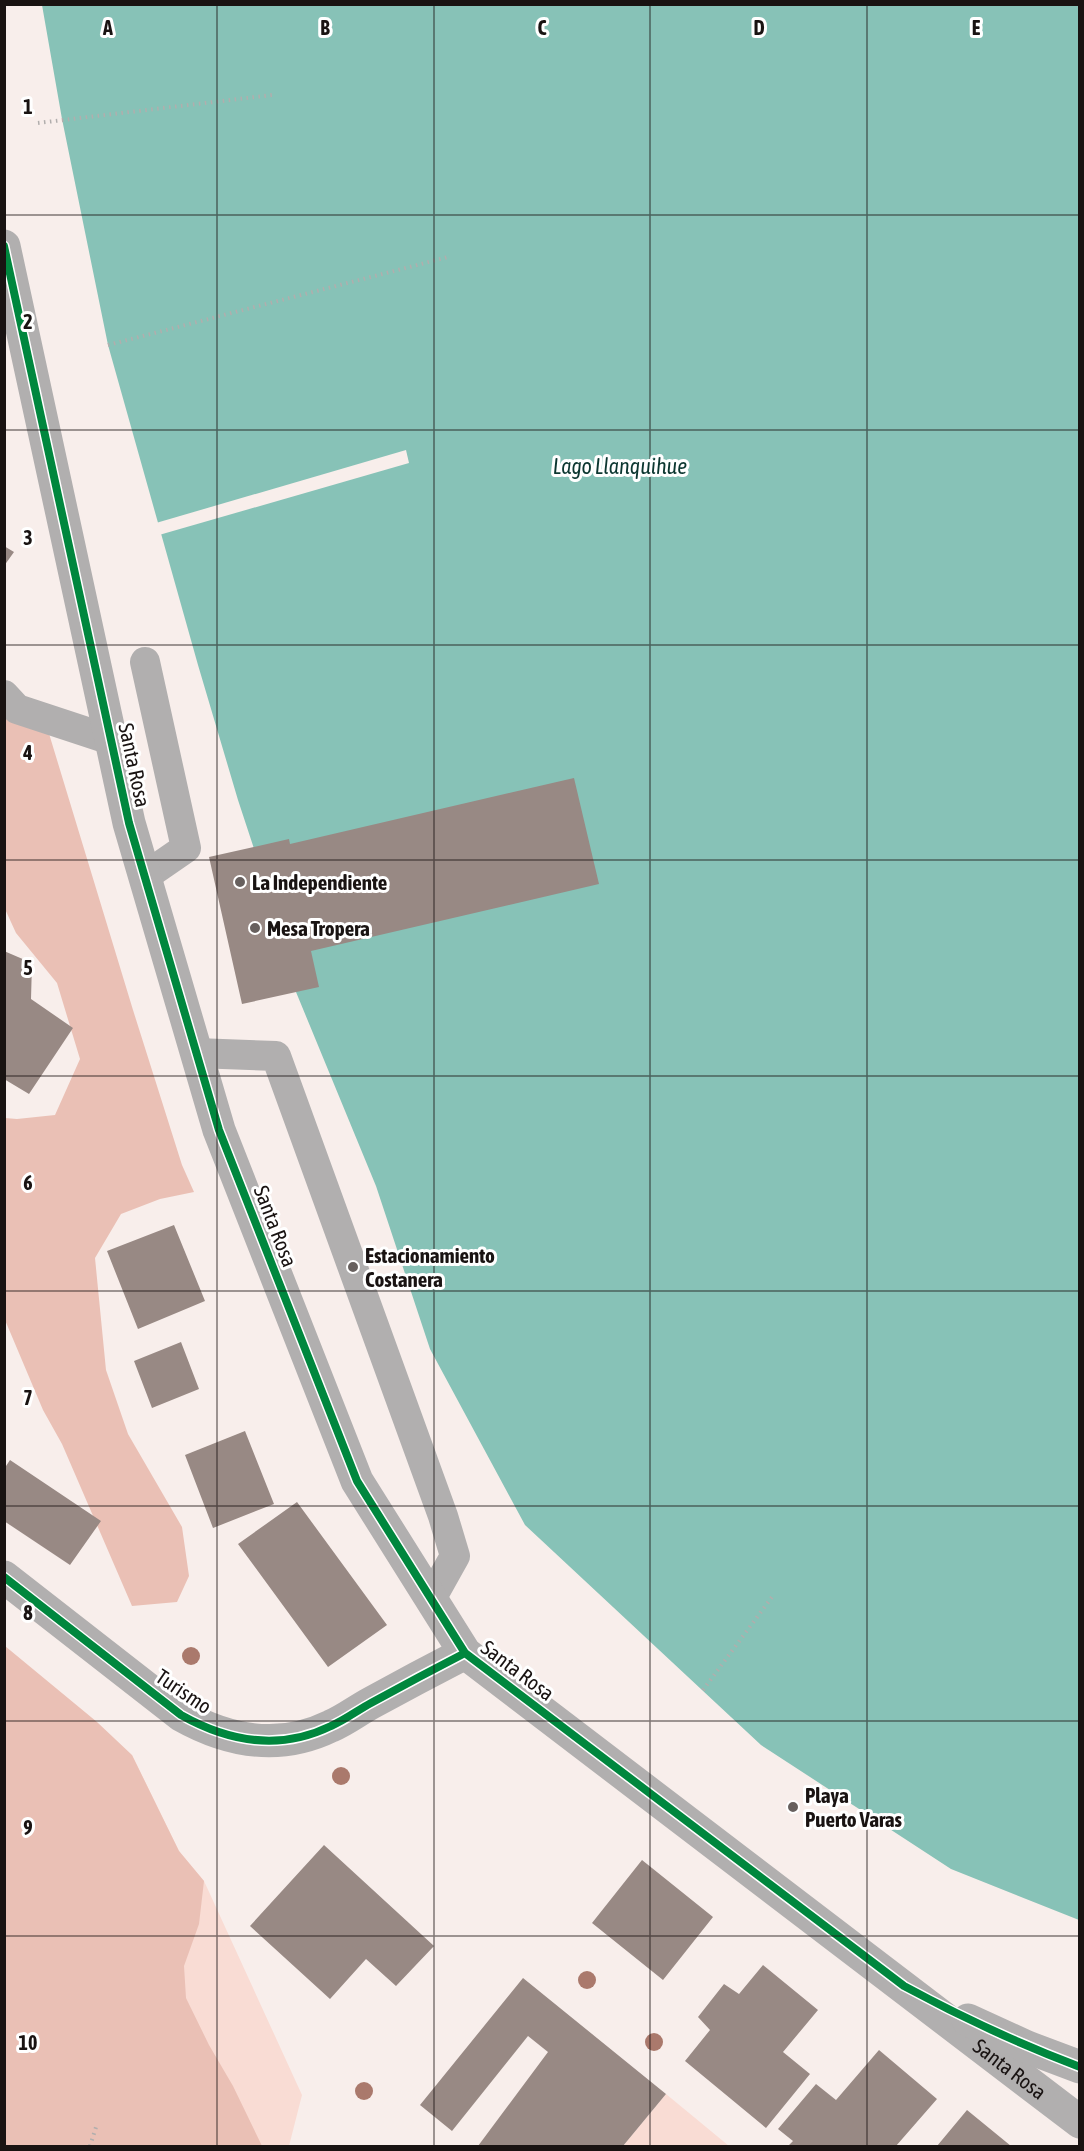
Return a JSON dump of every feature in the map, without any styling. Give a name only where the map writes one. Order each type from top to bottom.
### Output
[{"type":"street","name":"Santa Rosa","points":[[4,246],[129,823],[144,878],[219,1130],[357,1481],[465,1653],[1080,2122]]},
{"type":"street","name":"Turismo","points":[[4,1577],[182,1715],[205,1728],[231,1737],[257,1741],[308,1735],[332,1726],[465,1653]]},
{"type":"street","points":[[904,1986],[970,2022],[1080,2067]]},
{"type":"lane","points":[[144,878],[186,848],[145,662]]},
{"type":"lane","points":[[4,695],[17,709],[111,740]]},
{"type":"lane","points":[[196,1053],[276,1056],[443,1516],[455,1556],[431,1599]]},
{"type":"path","points":[[38,123],[272,95]]},
{"type":"path","points":[[108,345],[448,257]]},
{"type":"path","points":[[703,1690],[772,1597]]},
{"type":"path","points":[[90,2146],[97,2124]]},
{"type":"shaded area","points":[[5,706],[47,727],[182,1165],[194,1192],[160,1199],[121,1214],[95,1258],[106,1370],[128,1434],[182,1527],[189,1576],[177,1602],[132,1606],[5,1320],[5,1118],[55,1115],[80,1059],[57,983],[16,933],[5,909]]},
{"type":"shaded area","points":[[5,1646],[97,1722],[132,1755],[179,1851],[204,1881],[199,1924],[184,1966],[186,1998],[262,2146],[5,2146]]},
{"type":"shaded area","points":[[132,1755],[179,1851],[204,1881],[302,2095],[289,2146],[5,2146]]},
{"type":"shaded area","points":[[666,2094],[729,2146],[623,2146]]},
{"type":"water","name":"Lago Llanquihue","points":[[42,5],[1079,5],[1079,1920],[951,1869],[761,1745],[525,1525],[430,1349],[376,1186],[296,992],[286,946],[238,800],[198,665],[108,345],[62,119]]},
{"type":"pier","points":[[406,450],[409,463],[159,535],[156,523]]},
{"type":"building","points":[[4,546],[14,552],[4,566]]},
{"type":"building","points":[[574,778],[599,884],[311,951],[319,987],[242,1004],[209,857],[289,839],[290,844]]},
{"type":"building","points":[[4,951],[32,963],[31,999],[73,1028],[29,1094],[4,1079]]},
{"type":"building","points":[[174,1225],[205,1301],[138,1329],[107,1251]]},
{"type":"building","points":[[181,1342],[199,1389],[152,1408],[134,1361]]},
{"type":"building","points":[[245,1431],[274,1504],[213,1528],[185,1455]]},
{"type":"building","points":[[10,1460],[101,1521],[70,1565],[4,1521],[4,1469]]},
{"type":"building","points":[[297,1502],[387,1625],[328,1667],[238,1544]]},
{"type":"building","points":[[324,1845],[434,1946],[396,1986],[366,1959],[330,1999],[250,1926]]},
{"type":"building","points":[[642,1860],[713,1917],[663,1980],[592,1923]]},
{"type":"building","points":[[763,1965],[818,2010],[783,2052],[810,2074],[766,2128],[685,2061],[710,2030],[698,2017],[724,1984],[739,1994]]},
{"type":"building","points":[[523,1978],[666,2094],[623,2146],[478,2146],[548,2052],[528,2036],[452,2131],[420,2105]]},
{"type":"building","points":[[879,2050],[937,2099],[896,2146],[788,2146],[793,2141],[778,2129],[816,2084],[836,2100]]},
{"type":"building","points":[[967,2110],[1011,2146],[937,2146]]},
{"type":"cycle path","points":[[4,246],[129,823],[219,1130],[357,1481],[465,1653],[904,1986],[990,2030],[1080,2067]]},
{"type":"cycle path","points":[[4,1577],[181,1715],[218,1732],[236,1737],[274,1741],[312,1734],[336,1724],[465,1653]]},
{"type":"place","name":"La Independiente","points":[[240,882]]},
{"type":"place","name":"Mesa Tropera","points":[[255,928]]},
{"type":"place","name":"Estacionamiento Costanera","points":[[353,1267]]},
{"type":"place","name":"Playa Puerto Varas","points":[[793,1807]]}]
